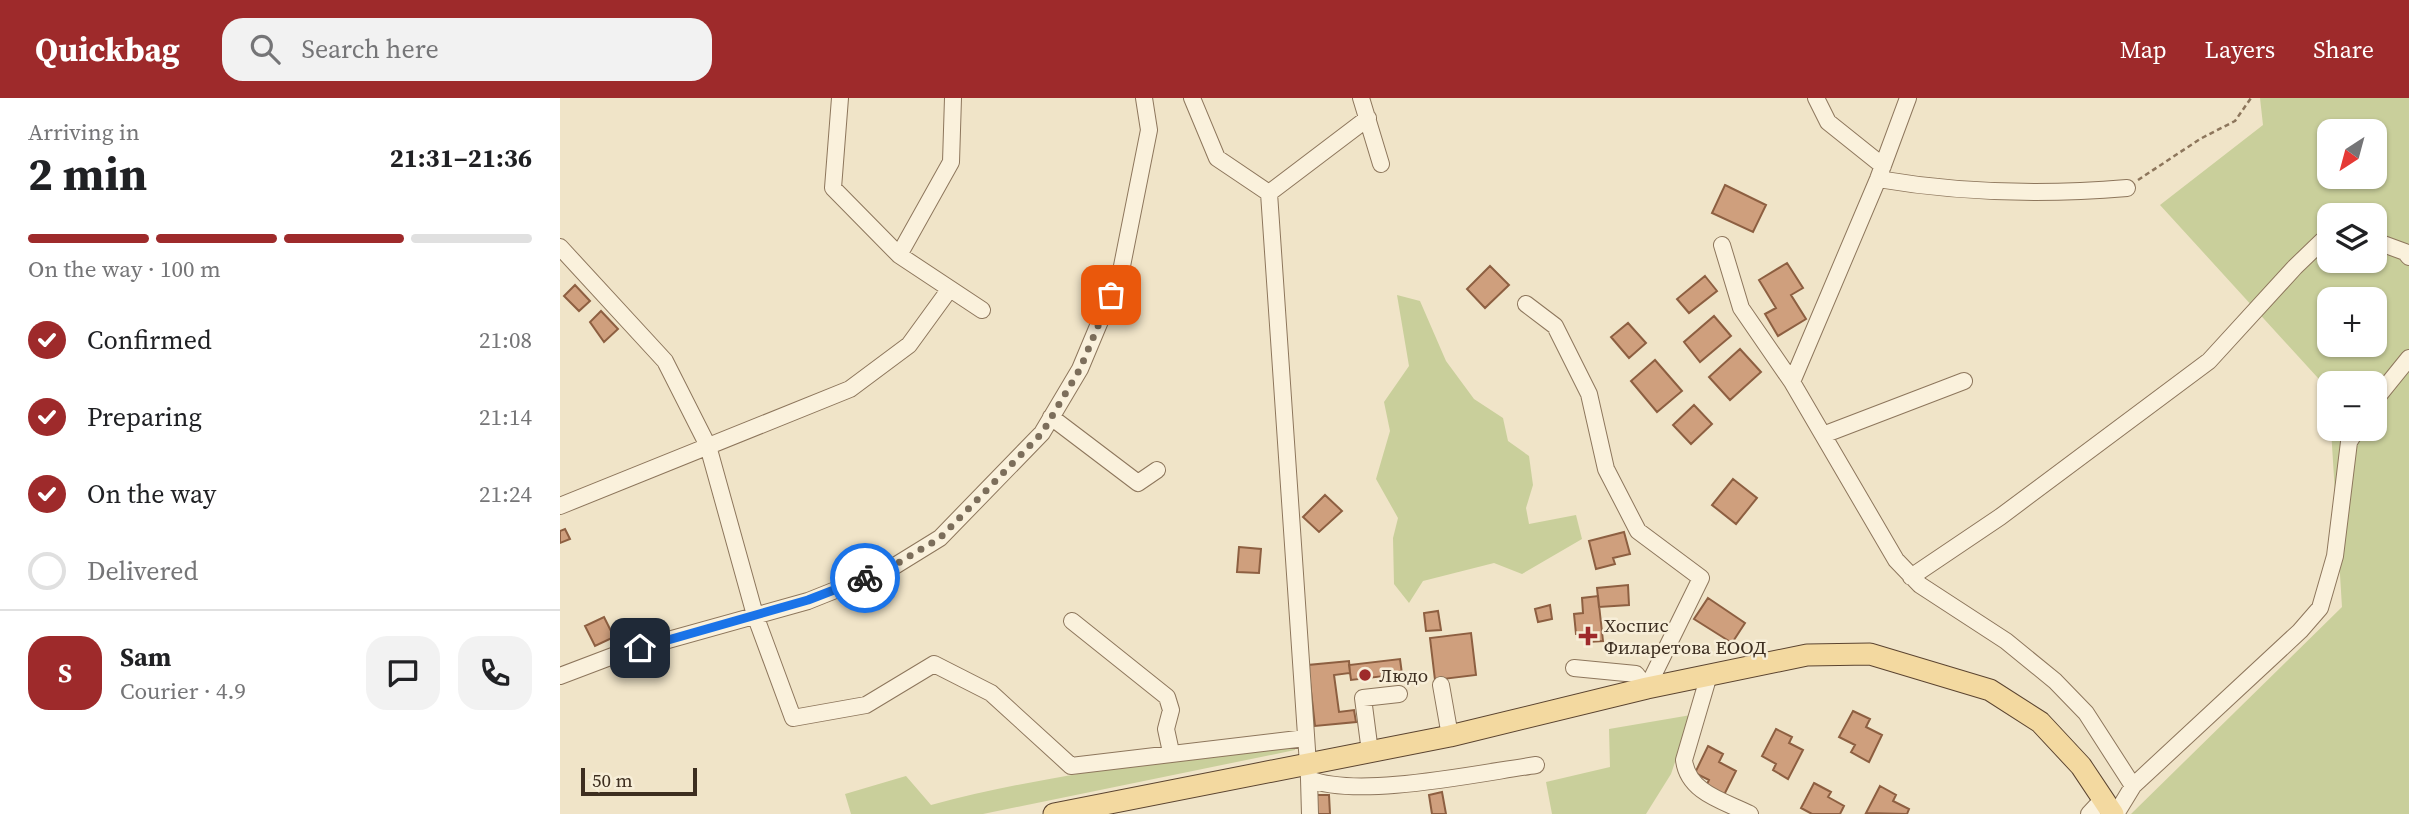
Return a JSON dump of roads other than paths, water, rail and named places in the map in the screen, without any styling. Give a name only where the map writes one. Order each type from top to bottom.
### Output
[{"type":"main road","points":[[1054,814],[1309,772],[1370,752],[1450,736],[1647,688],[1807,655],[1870,654],[1990,690],[2040,722],[2081,766],[2105,810]]},
{"type":"street","points":[[840,98],[833,188],[899,256],[982,310]]},
{"type":"street","points":[[899,256],[951,162],[953,98]]},
{"type":"street","points":[[560,676],[618,654],[808,600],[893,566],[940,538],[1042,433],[1080,369],[1121,271],[1149,130],[1144,98]]},
{"type":"street","points":[[1192,98],[1217,158],[1269,192]]},
{"type":"street","points":[[1361,98],[1381,164]]},
{"type":"street","points":[[1816,98],[1828,122],[1881,173],[1932,188],[2068,193],[2127,188]]},
{"type":"street","points":[[1792,382],[1881,173],[1908,98]]},
{"type":"street","points":[[1269,192],[1368,118]]},
{"type":"street","points":[[1269,192],[1310,814]]},
{"type":"street","points":[[1722,245],[1741,308],[1792,382],[1896,560],[1920,585],[2006,641],[2055,681],[2086,713],[2133,786]]},
{"type":"street","points":[[2387,245],[2405,252],[2409,257]]},
{"type":"street","points":[[1912,577],[2000,517],[2209,361],[2317,246]]},
{"type":"street","points":[[560,247],[665,361],[708,446],[755,615],[793,718],[866,705],[934,664],[991,693],[1071,766],[1306,738]]},
{"type":"street","points":[[560,506],[850,389],[909,345],[949,290]]},
{"type":"street","points":[[1526,304],[1555,326],[1589,394],[1606,469],[1638,531],[1701,578],[1647,688],[1636,674],[1574,668]]},
{"type":"street","points":[[2387,385],[2409,358]]},
{"type":"street","points":[[1824,435],[1964,381]]},
{"type":"street","points":[[1051,417],[1138,483],[1157,470]]},
{"type":"street","points":[[2105,810],[2300,631],[2320,608],[2335,556],[2350,441]]},
{"type":"street","points":[[1072,621],[1167,698],[1171,710],[1166,729],[1171,752]]},
{"type":"street","points":[[1709,675],[1685,760],[1686,773],[1697,788],[1750,814]]},
{"type":"street","points":[[1441,685],[1450,736]]},
{"type":"street","points":[[1370,752],[1363,698],[1399,695]]},
{"type":"street","points":[[1309,772],[1326,786],[1402,784],[1536,765]]},
{"type":"place","name":"Хоспис Филаретова ЕООД","points":[[1588,636]]},
{"type":"place","name":"Людо","points":[[1365,675]]}]
